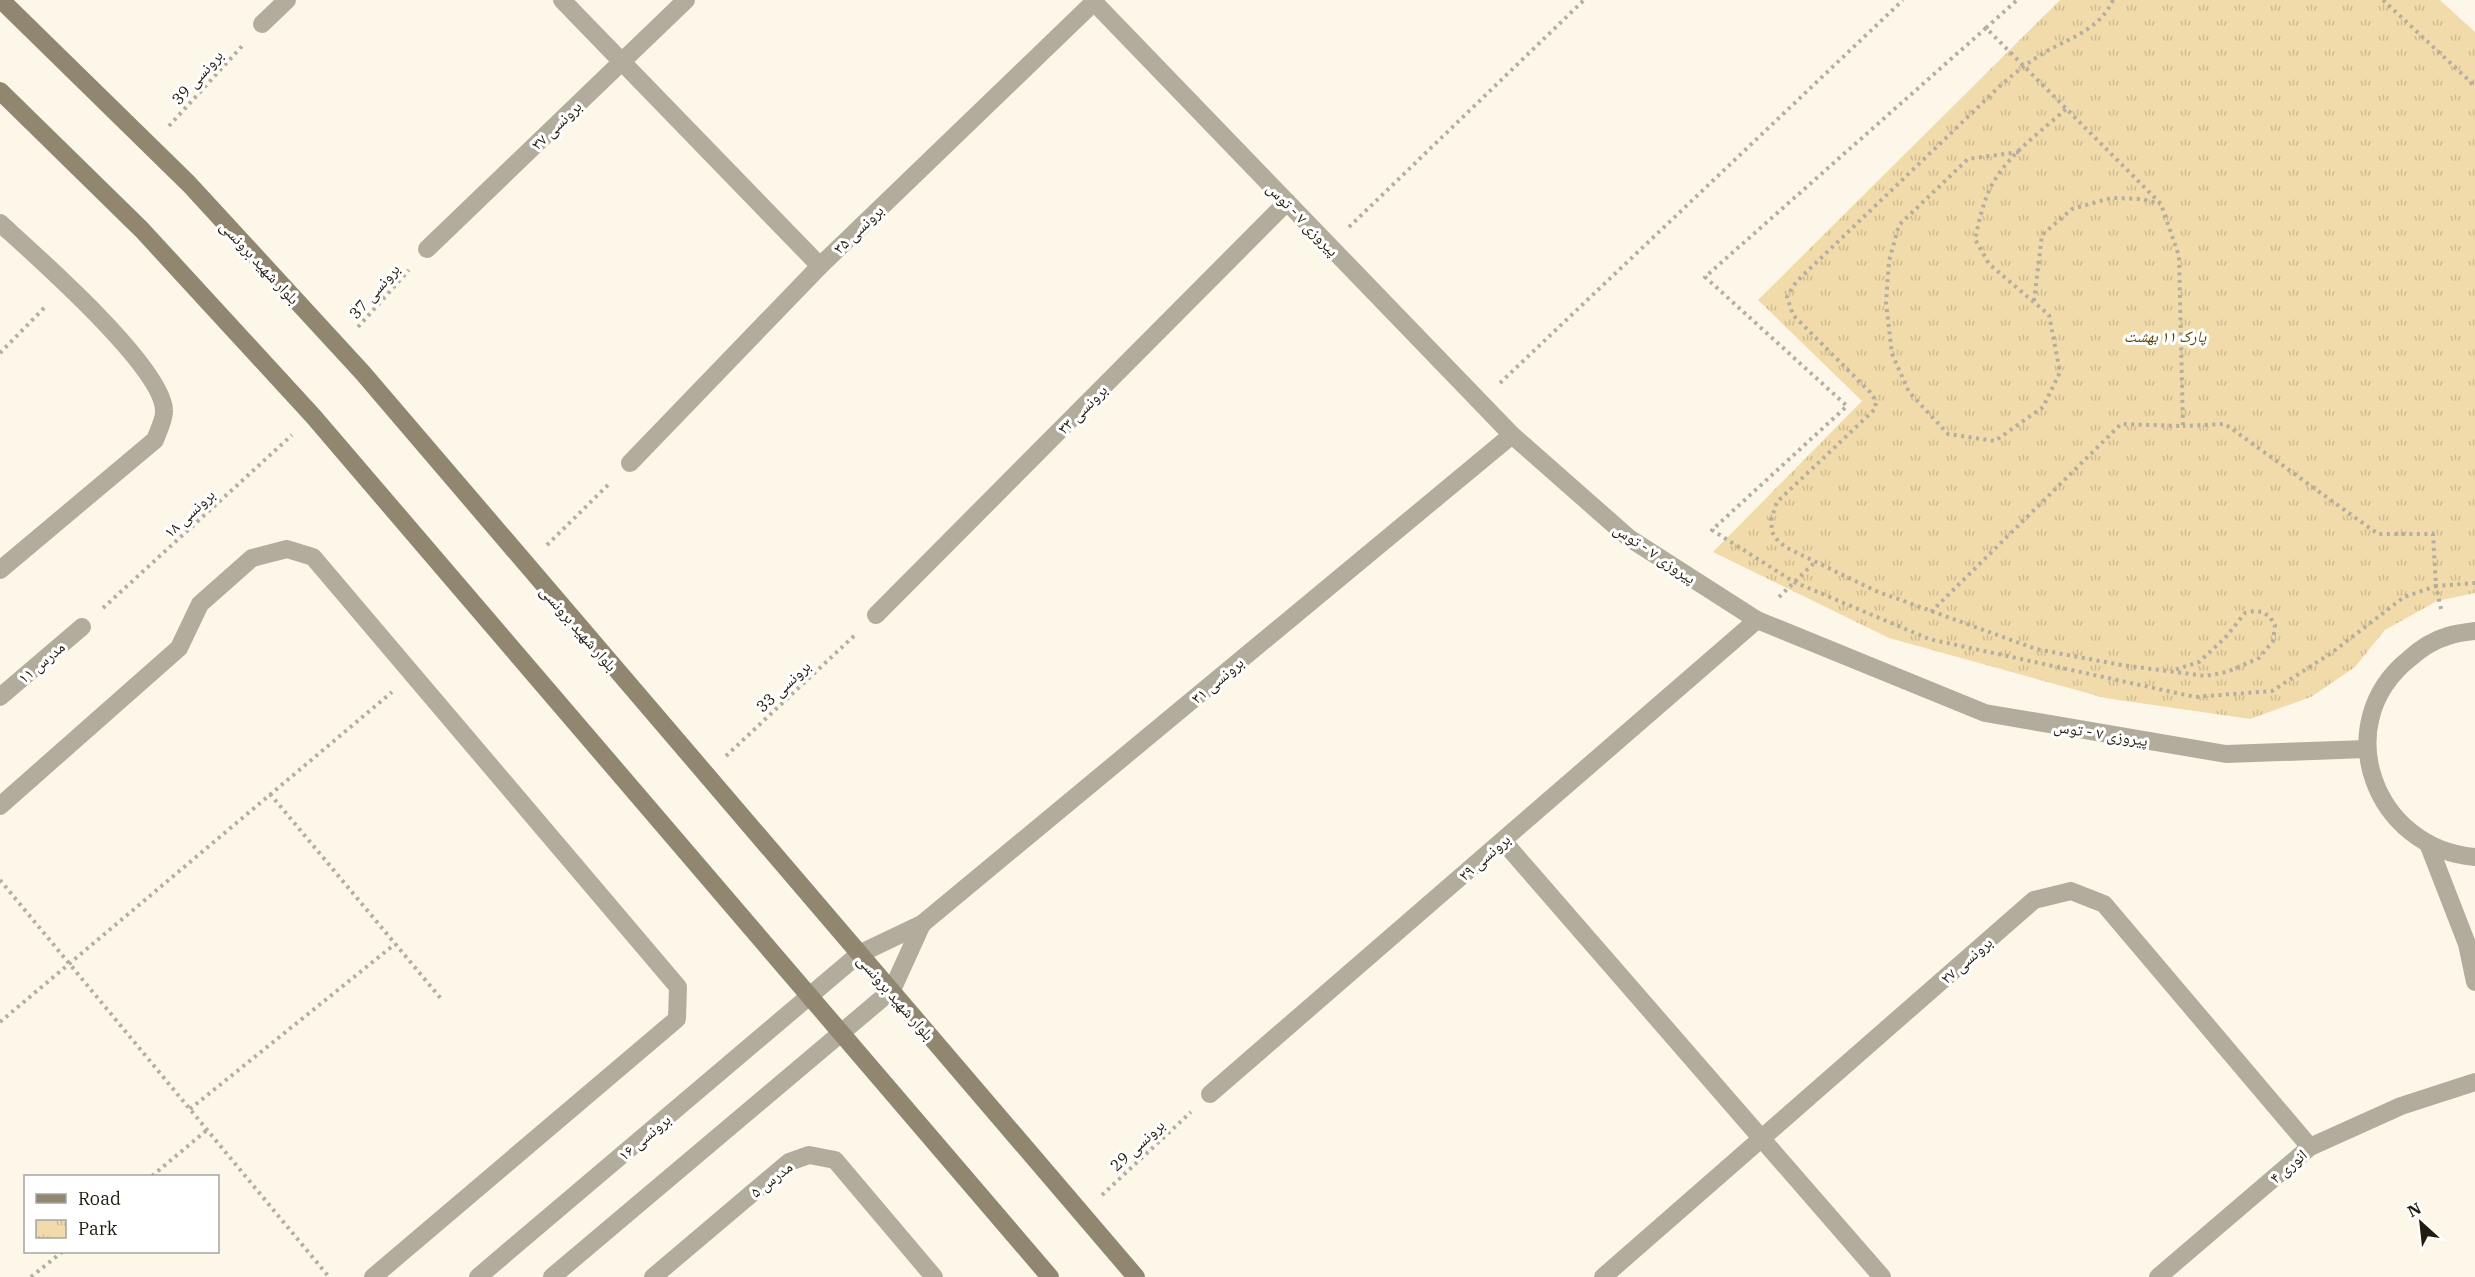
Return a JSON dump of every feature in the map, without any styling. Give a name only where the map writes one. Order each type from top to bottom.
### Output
[{"type":"street","name":"بلوار شهید برونسی","points":[[1,0],[189,184],[340,348],[1136,1277]]},
{"type":"street","points":[[262,24],[287,0]]},
{"type":"street","points":[[562,0],[820,266]]},
{"type":"street","name":"برونسی ۳۷","points":[[427,249],[686,0]]},
{"type":"street","name":"پیروزی ۷ - توس","points":[[1093,1],[1512,435],[1629,538],[1758,620],[1985,713],[2226,754],[2367,749]]},
{"type":"street","name":"برونسی ۳۵","points":[[630,463],[820,266],[1093,1]]},
{"type":"street","points":[[0,91],[142,230],[313,416],[1050,1277]]},
{"type":"street","name":"برونسی ۳۳","points":[[876,615],[1287,202]]},
{"type":"street","points":[[0,223],[68,284],[153,378],[165,410],[156,440],[0,570]]},
{"type":"street","name":"برونسی ۳۱","points":[[859,954],[922,924],[1512,435]]},
{"type":"street","points":[[0,806],[179,648],[200,604],[252,558],[287,549],[313,557],[678,987],[677,1019],[373,1277]]},
{"type":"street","name":"برونسی ۲۹","points":[[1210,1094],[1758,620]]},
{"type":"street","name":"مدرس ۱۱","points":[[0,697],[82,627]]},
{"type":"street","points":[[2475,631],[2448,636],[2421,649],[2398,668],[2380,692],[2370,720],[2367,749],[2373,778],[2385,806],[2404,828],[2428,846],[2456,855],[2475,857]]},
{"type":"street","points":[[1503,841],[1882,1277]]},
{"type":"street","points":[[2428,846],[2467,944],[2475,982]]},
{"type":"street","name":"برونسی ۲۷","points":[[1603,1277],[2034,900],[2072,891],[2104,904],[2310,1147]]},
{"type":"street","name":"برونسی ۳۱","points":[[892,990],[922,924]]},
{"type":"street","name":"برونسی ۱۶","points":[[478,1277],[859,954]]},
{"type":"street","points":[[552,1277],[892,990]]},
{"type":"street","name":"انوری ۴","points":[[2158,1277],[2310,1147],[2401,1106],[2475,1082]]},
{"type":"street","name":"مدرس ۵","points":[[653,1277],[789,1162],[810,1155],[835,1160],[934,1277]]},
{"type":"path","points":[[1329,246],[1584,0]]},
{"type":"path","points":[[1480,402],[1903,0]]},
{"type":"path","points":[[2017,0],[1705,277],[1847,406],[1712,530],[1794,582],[1929,639],[2195,697],[2272,691],[2330,654],[2404,597],[2436,586],[2475,583]]},
{"type":"path","points":[[2113,0],[2101,20],[2083,33],[2023,66],[2001,85],[1796,282],[1787,297],[1793,315],[1870,392],[1876,401],[1875,409],[1777,502],[1772,511],[1772,532],[1779,541],[1815,562],[1876,591],[2036,649],[2171,671],[2205,676],[2244,667],[2259,658],[2273,641],[2275,625],[2263,612],[2254,611],[2245,614],[2225,638],[2199,662],[2171,671]]},
{"type":"path","points":[[2383,0],[2475,86]]},
{"type":"path","name":"برونسی 39","points":[[150,146],[262,24]]},
{"type":"path","points":[[1986,28],[2161,204],[2179,256],[2183,426]]},
{"type":"path","points":[[2019,152],[1968,159],[1899,225],[1889,261],[1886,303],[1892,354],[1909,392],[1948,434],[1995,441],[2043,406],[2061,372],[2049,315],[1989,264],[1975,239],[1982,208],[1996,177],[2019,152],[2066,109]]},
{"type":"path","points":[[2034,302],[2042,236],[2072,209],[2111,198],[2142,199],[2161,204]]},
{"type":"path","name":"برونسی 37","points":[[340,348],[427,249]]},
{"type":"path","points":[[0,353],[68,284]]},
{"type":"path","name":"برونسی ۱۸","points":[[82,627],[313,416]]},
{"type":"path","points":[[1931,612],[2121,424],[2183,426],[2225,424],[2378,534],[2433,534],[2436,586],[2448,636]]},
{"type":"path","points":[[525,565],[630,463]]},
{"type":"path","points":[[1758,620],[1815,562]]},
{"type":"path","name":"برونسی 33","points":[[706,775],[876,615]]},
{"type":"path","points":[[0,1022],[413,675]]},
{"type":"path","points":[[270,794],[443,1001]]},
{"type":"path","points":[[0,880],[329,1277]]},
{"type":"path","points":[[190,1109],[395,944]]},
{"type":"path","name":"برونسی 29","points":[[1082,1214],[1210,1094]]},
{"type":"path","points":[[153,1175],[207,1130]]},
{"type":"path","points":[[31,1277],[60,1253]]},
{"type":"green space","name":"پارک ۱۱ بهشت","points":[[2060,0],[2440,0],[2475,32],[2475,593],[2437,601],[2385,630],[2355,667],[2311,697],[2250,719],[2105,698],[1889,638],[1713,552],[1862,401],[1758,300]]}]
